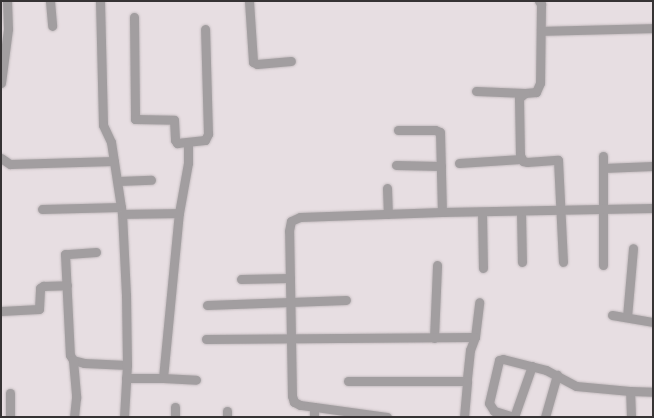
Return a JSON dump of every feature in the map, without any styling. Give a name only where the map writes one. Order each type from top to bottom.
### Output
[{"type":"street","points":[[1,83],[8,29],[7,1]]},
{"type":"street","points":[[50,1],[52,26]]},
{"type":"street","points":[[100,1],[103,125],[111,142],[122,211],[126,295],[127,365],[124,417]]},
{"type":"street","points":[[249,1],[252,62],[255,64],[291,61]]},
{"type":"street","points":[[476,91],[536,92],[540,84],[541,4],[539,1]]},
{"type":"street","points":[[134,16],[134,119],[174,120],[174,140],[177,143],[205,140],[208,134],[205,29]]},
{"type":"street","points":[[541,31],[653,28]]},
{"type":"street","points":[[521,159],[519,102],[521,95],[525,93]]},
{"type":"street","points":[[398,130],[438,130],[441,134],[442,212]]},
{"type":"street","points":[[163,378],[179,213],[188,163],[188,143]]},
{"type":"street","points":[[603,156],[603,265]]},
{"type":"street","points":[[459,163],[521,159],[527,162],[558,160],[562,211],[563,262]]},
{"type":"street","points":[[1,160],[10,164],[26,164],[114,160]]},
{"type":"street","points":[[396,165],[441,166]]},
{"type":"street","points":[[603,168],[653,166]]},
{"type":"street","points":[[118,181],[151,180]]},
{"type":"street","points":[[387,188],[388,214]]},
{"type":"street","points":[[387,417],[314,407],[294,402],[292,396],[292,340],[290,303],[289,231],[291,221],[300,217],[442,212],[521,212],[653,208]]},
{"type":"street","points":[[42,209],[179,213]]},
{"type":"street","points":[[482,212],[483,268]]},
{"type":"street","points":[[521,212],[522,262]]},
{"type":"street","points":[[627,318],[633,248]]},
{"type":"street","points":[[74,417],[76,398],[73,360],[70,355],[65,254],[96,252]]},
{"type":"street","points":[[434,338],[437,265]]},
{"type":"street","points":[[241,279],[290,278]]},
{"type":"street","points":[[1,311],[39,309],[40,288],[42,286],[67,285]]},
{"type":"street","points":[[207,305],[346,300]]},
{"type":"street","points":[[464,417],[470,350],[475,337],[479,302]]},
{"type":"street","points":[[612,315],[653,322]]},
{"type":"street","points":[[206,339],[292,340],[475,337]]},
{"type":"street","points":[[532,366],[514,417],[494,411],[489,403],[500,360],[503,359],[532,366],[557,375],[576,386],[653,392]]},
{"type":"street","points":[[73,360],[84,364],[127,365]]},
{"type":"street","points":[[545,417],[557,375]]},
{"type":"street","points":[[126,378],[196,380]]},
{"type":"street","points":[[348,381],[467,381]]},
{"type":"street","points":[[630,391],[631,417]]},
{"type":"street","points":[[10,393],[10,417]]},
{"type":"street","points":[[174,417],[175,407]]},
{"type":"street","points":[[314,407],[314,417]]}]
